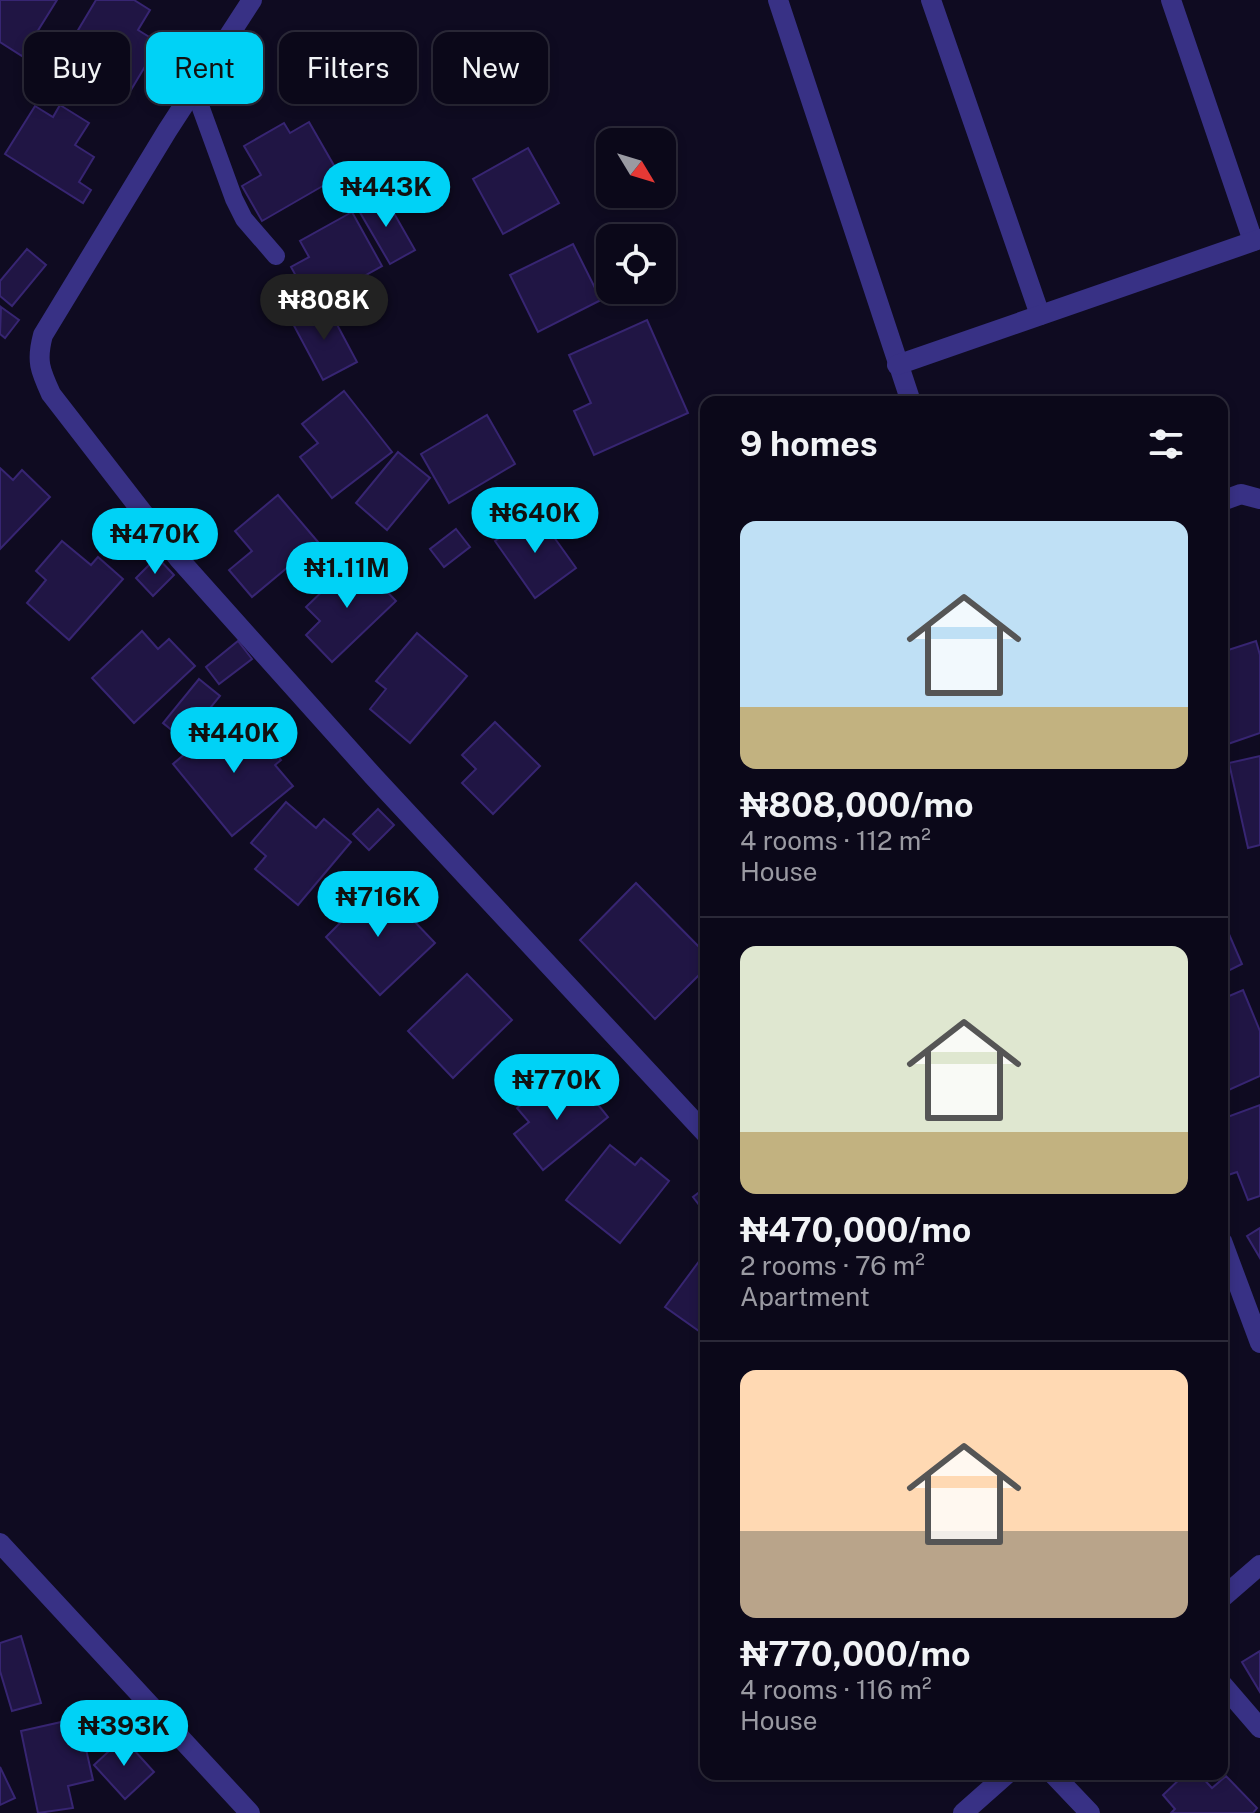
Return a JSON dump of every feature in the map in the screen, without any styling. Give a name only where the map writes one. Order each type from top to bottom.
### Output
[{"type":"street","points":[[231,32],[252,0]]},
{"type":"street","points":[[778,0],[909,396]]},
{"type":"street","points":[[931,0],[1040,315]]},
{"type":"street","points":[[897,365],[1257,240],[1171,0]]},
{"type":"street","points":[[185,104],[43,335],[38,355],[51,394],[188,569],[374,777],[700,1128]]},
{"type":"street","points":[[1228,499],[1241,494],[1260,499]]},
{"type":"street","points":[[1228,1257],[1260,1343]]},
{"type":"street","points":[[0,1543],[250,1813]]},
{"type":"street","points":[[1228,1593],[1260,1565]]},
{"type":"street","points":[[1228,1691],[1260,1728]]},
{"type":"street","points":[[963,1813],[1000,1780]]},
{"type":"street","points":[[1059,1780],[1090,1813]]},
{"type":"lane","points":[[199,104],[244,219],[276,256]]},
{"type":"building","points":[[0,0],[57,0],[37,32],[24,32],[22,56],[0,42]]},
{"type":"building","points":[[96,0],[134,0],[150,10],[138,30],[146,35],[146,65],[131,90],[130,32],[77,32]]},
{"type":"building","points":[[60,105],[89,123],[75,145],[94,157],[79,182],[91,190],[83,203],[5,154],[35,106],[53,117]]},
{"type":"building","points":[[309,122],[340,176],[262,221],[242,186],[261,175],[244,146],[284,123],[290,133]]},
{"type":"building","points":[[528,148],[559,203],[503,234],[473,179]]},
{"type":"building","points":[[383,194],[415,250],[390,264],[358,209]]},
{"type":"building","points":[[352,212],[382,266],[312,305],[291,267],[309,257],[300,241]]},
{"type":"building","points":[[573,244],[596,290],[596,303],[538,332],[510,275]]},
{"type":"building","points":[[27,249],[46,265],[12,306],[0,296],[0,281]]},
{"type":"building","points":[[326,304],[357,362],[323,380],[292,322]]},
{"type":"building","points":[[1,307],[19,320],[5,338],[0,334]]},
{"type":"building","points":[[647,320],[688,413],[594,455],[574,411],[591,403],[569,355]]},
{"type":"building","points":[[344,391],[392,452],[332,498],[300,457],[318,443],[302,424]]},
{"type":"building","points":[[487,415],[515,464],[449,503],[421,454]]},
{"type":"building","points":[[398,452],[430,478],[387,530],[356,503]]},
{"type":"building","points":[[0,468],[13,480],[22,470],[50,497],[0,549]]},
{"type":"building","points":[[278,495],[318,542],[252,597],[229,570],[252,551],[235,531]]},
{"type":"building","points":[[536,512],[576,568],[535,598],[495,541]]},
{"type":"building","points":[[456,529],[470,547],[444,567],[430,549]]},
{"type":"building","points":[[62,541],[91,565],[98,557],[123,579],[69,640],[27,603],[46,580],[36,571]]},
{"type":"building","points":[[157,557],[174,575],[153,596],[136,578]]},
{"type":"building","points":[[356,559],[396,601],[332,662],[306,635],[320,621],[306,607]]},
{"type":"building","points":[[142,631],[158,649],[169,639],[195,666],[134,723],[92,678]]},
{"type":"building","points":[[417,633],[467,676],[410,743],[370,709],[386,689],[376,681]]},
{"type":"building","points":[[238,641],[252,659],[219,684],[206,667]]},
{"type":"building","points":[[1256,641],[1260,655],[1260,733],[1228,744],[1228,650]]},
{"type":"building","points":[[199,679],[220,696],[184,740],[163,723]]},
{"type":"building","points":[[223,722],[235,737],[251,723],[281,760],[275,765],[293,786],[232,836],[173,764]]},
{"type":"building","points":[[495,722],[540,766],[493,814],[462,783],[476,769],[462,755]]},
{"type":"building","points":[[1260,756],[1260,845],[1248,848],[1229,763]]},
{"type":"building","points":[[286,802],[316,828],[324,819],[351,842],[298,905],[255,869],[266,856],[251,843]]},
{"type":"building","points":[[378,809],[394,825],[369,850],[353,834]]},
{"type":"building","points":[[636,883],[700,948],[700,974],[655,1019],[580,940]]},
{"type":"building","points":[[357,886],[380,910],[392,898],[435,943],[380,995],[326,937],[342,921],[332,910]]},
{"type":"building","points":[[1228,932],[1242,964],[1228,971]]},
{"type":"building","points":[[467,974],[512,1020],[453,1078],[408,1031]]},
{"type":"building","points":[[1243,990],[1260,1031],[1260,1076],[1228,1090],[1228,996]]},
{"type":"building","points":[[551,1080],[566,1099],[583,1086],[608,1117],[543,1170],[514,1134],[529,1122],[517,1108]]},
{"type":"building","points":[[1260,1105],[1260,1196],[1248,1200],[1237,1172],[1228,1175],[1228,1117]]},
{"type":"building","points":[[610,1145],[635,1165],[641,1158],[669,1181],[620,1243],[566,1200]]},
{"type":"building","points":[[700,1192],[700,1206],[693,1197]]},
{"type":"building","points":[[1260,1228],[1260,1258],[1247,1236]]},
{"type":"building","points":[[700,1260],[700,1332],[665,1307]]},
{"type":"building","points":[[21,1636],[41,1703],[12,1711],[0,1671],[0,1643]]},
{"type":"building","points":[[1260,1651],[1260,1692],[1242,1662]]},
{"type":"building","points":[[79,1718],[93,1780],[68,1786],[73,1808],[38,1813],[21,1731]]},
{"type":"building","points":[[123,1738],[154,1772],[125,1799],[94,1765]]},
{"type":"building","points":[[0,1767],[15,1798],[0,1805]]},
{"type":"building","points":[[1228,1778],[1257,1808],[1253,1813],[1171,1813],[1175,1809],[1163,1795],[1179,1780],[1205,1780],[1212,1788]]}]
